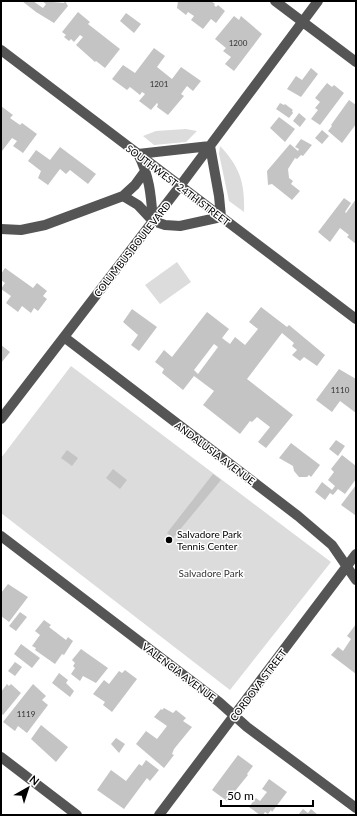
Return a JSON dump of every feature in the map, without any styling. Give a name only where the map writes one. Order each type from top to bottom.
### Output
[{"type":"street","points":[[275,1],[356,62]]},
{"type":"street","name":"COLUMBUS BOULEVARD","points":[[1,420],[154,221],[318,1]]},
{"type":"street","name":"SOUTHWEST 24TH STREET","points":[[1,50],[356,319]]},
{"type":"street","points":[[123,196],[138,205],[154,221],[165,225],[180,226],[220,217],[219,196],[210,146],[138,154],[146,170],[150,186],[154,221]]},
{"type":"street","points":[[1,229],[21,230],[45,225],[123,196],[135,185],[146,170]]},
{"type":"street","name":"ANDALUSIA AVENUE","points":[[64,337],[298,516],[332,545],[356,580]]},
{"type":"street","name":"VALENCIA AVENUE","points":[[1,536],[356,808]]},
{"type":"street","name":"CORDOVA STREET","points":[[159,815],[356,554]]},
{"type":"street","points":[[1,757],[77,815]]},
{"type":"green space","points":[[186,129],[197,131],[186,142],[154,145],[143,136],[156,131]]},
{"type":"green space","points":[[220,146],[237,168],[240,176],[243,192],[244,212],[229,201],[219,154]]},
{"type":"green space","points":[[177,262],[191,282],[160,304],[145,285]]},
{"type":"green space","name":"Salvadore Park","points":[[71,366],[331,562],[230,690],[1,513],[1,458]]},
{"type":"building","points":[[22,1],[33,1],[43,8],[46,4],[42,1],[64,3],[65,1],[68,6],[54,23]]},
{"type":"building","points":[[178,1],[211,1],[216,7],[218,5],[225,11],[216,23],[211,19],[203,29],[191,20],[194,16],[188,12],[186,15],[177,8]]},
{"type":"building","points":[[78,12],[90,22],[88,24],[120,49],[105,68],[96,61],[95,62],[76,45],[83,37],[80,35],[74,42],[71,39],[69,41],[64,37],[66,35],[62,32]]},
{"type":"building","points":[[126,13],[141,24],[134,33],[120,21]]},
{"type":"building","points":[[234,16],[239,20],[241,16],[262,34],[234,71],[225,64],[231,57],[223,51],[226,48],[215,39]]},
{"type":"building","points":[[154,48],[165,56],[157,67],[172,79],[181,67],[201,81],[193,91],[187,86],[181,94],[184,96],[168,115],[157,107],[157,103],[151,110],[139,101],[145,94],[142,92],[140,95],[130,87],[127,90],[112,79],[123,65],[135,73]]},
{"type":"building","points":[[311,68],[318,74],[301,97],[287,89],[296,76],[302,80]]},
{"type":"building","points":[[327,83],[332,87],[334,85],[344,93],[320,125],[311,119],[318,110],[315,108],[320,102],[315,98]]},
{"type":"building","points":[[349,100],[356,105],[356,124],[342,143],[328,131]]},
{"type":"building","points":[[280,103],[285,104],[293,110],[293,113],[289,118],[276,109]]},
{"type":"building","points":[[1,106],[13,115],[10,118],[20,125],[22,123],[37,134],[23,153],[13,146],[17,141],[12,138],[2,151],[1,150]]},
{"type":"building","points":[[299,113],[306,119],[300,127],[293,121]]},
{"type":"building","points":[[279,117],[295,129],[285,142],[270,128]]},
{"type":"building","points":[[322,130],[329,136],[322,144],[315,138]]},
{"type":"building","points":[[301,139],[312,145],[303,156],[301,155],[297,159],[295,158],[288,169],[289,178],[293,181],[291,184],[300,191],[292,200],[272,184],[268,185],[267,171],[290,144],[298,151],[299,149],[295,147]]},
{"type":"building","points":[[60,147],[96,174],[88,184],[70,170],[66,174],[60,169],[48,185],[38,178],[41,171],[28,161],[36,150],[50,160]]},
{"type":"building","points":[[344,198],[351,203],[345,212],[346,213],[356,199],[356,244],[347,237],[349,235],[340,228],[330,242],[318,232]]},
{"type":"building","points":[[5,268],[33,288],[37,283],[47,291],[43,296],[47,299],[38,311],[34,308],[31,313],[22,306],[18,312],[6,303],[11,296],[1,289],[5,283],[1,280],[1,274]]},
{"type":"building","points":[[261,307],[287,327],[289,325],[325,355],[317,366],[304,357],[300,361],[292,355],[297,350],[292,346],[294,343],[282,333],[247,379],[293,415],[266,448],[258,442],[270,427],[257,417],[252,422],[250,421],[240,434],[203,405],[214,391],[194,376],[183,390],[162,373],[164,369],[155,362],[164,350],[172,357],[207,312],[229,329],[222,338],[230,344],[235,337],[245,345],[258,329],[249,322]],"holes":[[[214,344],[218,347],[198,374],[194,370]]]},
{"type":"building","points":[[132,309],[157,327],[139,351],[131,345],[138,335],[123,322]]},
{"type":"building","points":[[1,345],[10,352],[1,363]]},
{"type":"building","points":[[339,369],[356,379],[356,413],[340,401],[332,412],[316,400]]},
{"type":"building","points":[[336,440],[345,446],[338,456],[329,449]]},
{"type":"building","points":[[291,443],[320,465],[311,477],[309,475],[307,477],[299,477],[294,471],[293,466],[279,458]]},
{"type":"building","points":[[67,450],[78,458],[72,466],[61,458]]},
{"type":"building","points":[[342,455],[356,466],[356,479],[345,494],[338,489],[333,495],[330,493],[325,500],[315,492],[322,482],[332,490],[335,486],[328,480],[334,472],[331,469]]},
{"type":"building","points":[[113,469],[127,480],[120,489],[106,478]]},
{"type":"building","points":[[213,474],[221,480],[173,538],[167,533]]},
{"type":"building","points":[[356,485],[356,513],[355,515],[341,505]]},
{"type":"building","points":[[8,584],[28,597],[9,622],[1,616],[1,593]]},
{"type":"building","points":[[20,612],[27,617],[16,631],[9,626]]},
{"type":"building","points":[[44,620],[51,625],[49,627],[66,640],[68,637],[73,641],[64,655],[62,654],[55,664],[35,650],[36,648],[32,646],[40,635],[35,631]]},
{"type":"building","points":[[356,624],[356,674],[331,655],[338,647],[343,651],[351,639],[347,636]]},
{"type":"building","points":[[21,644],[40,658],[32,668],[14,654]]},
{"type":"building","points":[[81,649],[108,668],[96,683],[83,676],[80,681],[71,674],[75,668],[73,666],[75,663],[72,660]]},
{"type":"building","points":[[15,662],[22,667],[15,676],[8,671]]},
{"type":"building","points":[[125,670],[137,679],[112,712],[103,705],[105,702],[93,694],[104,680],[109,684],[119,671],[122,673]]},
{"type":"building","points":[[59,673],[68,680],[66,683],[74,691],[70,697],[52,683]]},
{"type":"building","points":[[7,684],[9,686],[11,684],[21,693],[3,715],[1,713],[1,692]]},
{"type":"building","points":[[33,684],[46,696],[42,700],[48,705],[27,733],[18,726],[15,731],[3,722]]},
{"type":"building","points":[[164,708],[173,713],[176,710],[186,718],[183,721],[192,727],[174,749],[172,754],[174,755],[164,768],[136,744],[146,731],[157,739],[167,726],[154,717],[161,709],[162,710]]},
{"type":"building","points":[[41,725],[68,747],[56,762],[31,739]]},
{"type":"building","points":[[116,738],[125,744],[119,753],[111,744]]},
{"type":"building","points":[[238,755],[253,766],[247,774],[248,775],[227,801],[212,790]]},
{"type":"building","points":[[146,760],[159,770],[150,781],[147,778],[124,809],[97,790],[111,770],[126,781],[139,764],[142,766]]},
{"type":"building","points":[[269,779],[287,792],[272,812],[271,810],[268,814],[265,812],[263,815],[260,815],[249,807],[256,798],[260,801],[267,792],[262,789]]},
{"type":"building","points":[[303,809],[308,813],[311,809],[318,815],[298,815]]},
{"type":"place","name":"Salvadore Park Tennis Center","points":[[169,540]]}]
